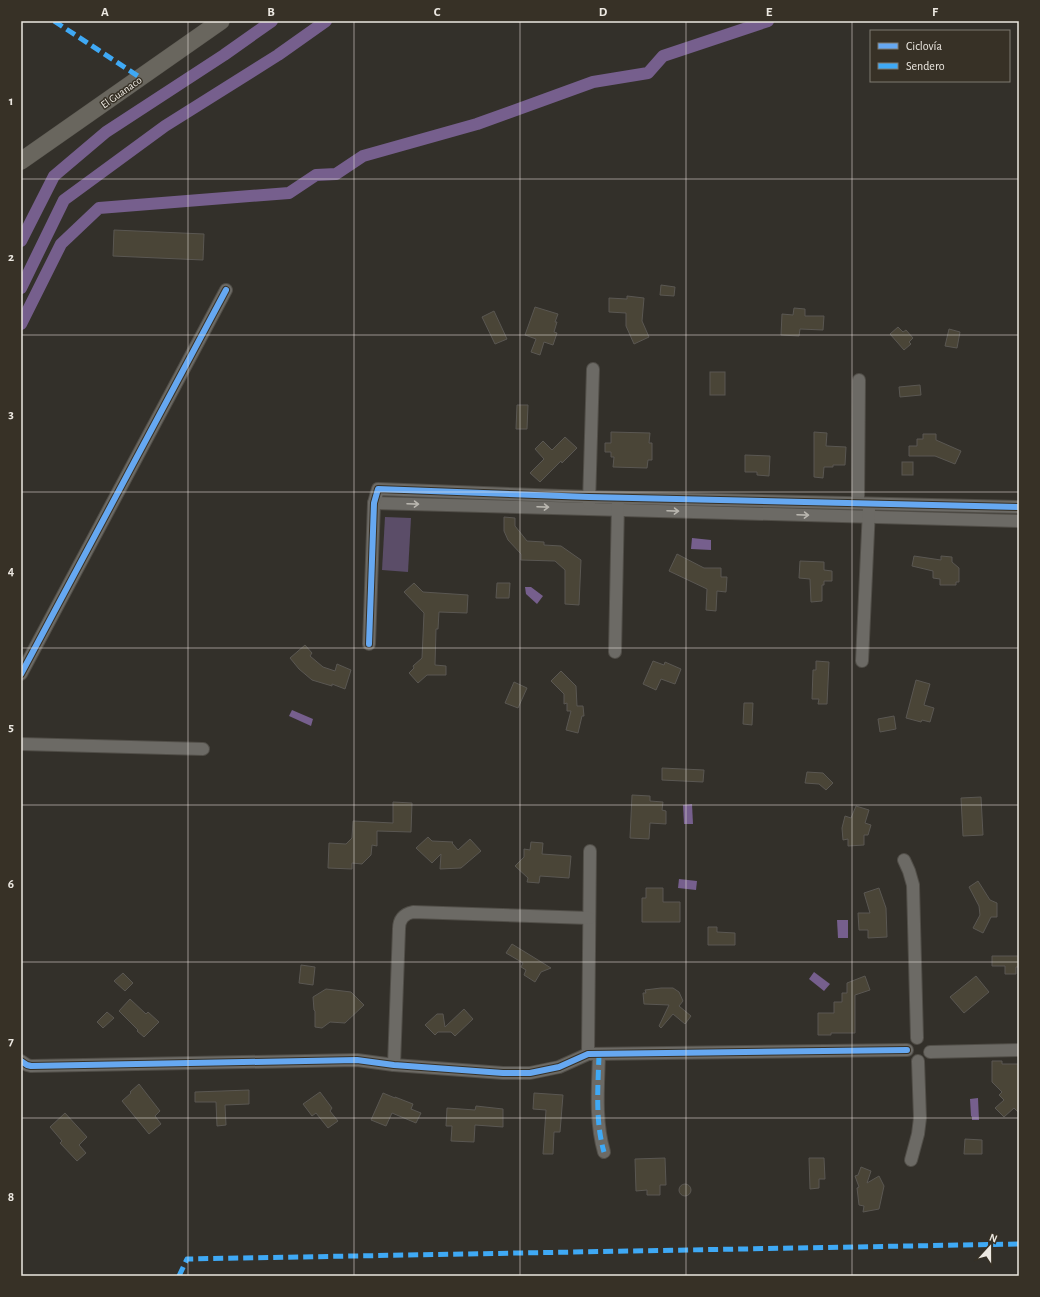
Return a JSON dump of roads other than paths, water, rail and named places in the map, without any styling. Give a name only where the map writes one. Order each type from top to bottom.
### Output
[{"type":"main road","name":"El Guanaco","points":[[21,162],[221,21]]},
{"type":"street","points":[[21,674],[226,290]]},
{"type":"street","points":[[589,503],[593,369]]},
{"type":"street","points":[[859,380],[863,503],[868,517],[862,662]]},
{"type":"street","points":[[369,644],[374,503],[378,489],[589,503]]},
{"type":"street","points":[[374,503],[863,503],[1019,507]]},
{"type":"street","points":[[618,503],[868,517],[1019,521]]},
{"type":"street","points":[[615,652],[618,503]]},
{"type":"street","points":[[21,744],[202,750]]},
{"type":"street","points":[[590,851],[589,918],[593,1055],[600,1136],[604,1152]]},
{"type":"street","points":[[904,860],[913,885],[917,1038]]},
{"type":"street","points":[[394,1064],[399,929],[401,920],[404,916],[413,912],[589,918]]},
{"type":"street","points":[[907,1050],[911,1041],[917,1038],[921,1038],[927,1042],[930,1052],[926,1058],[918,1061]]},
{"type":"street","points":[[21,1061],[31,1066],[357,1060],[503,1073],[530,1073],[559,1067],[593,1055],[907,1050]]},
{"type":"street","points":[[907,1050],[910,1056],[918,1061]]},
{"type":"street","points":[[930,1052],[1019,1050]]},
{"type":"street","points":[[911,1160],[918,1134],[920,1118],[918,1061]]},
{"type":"waterway","points":[[21,241],[54,176],[106,132],[224,55],[272,21]]},
{"type":"waterway","points":[[21,288],[64,200],[165,126],[278,55],[326,21]]},
{"type":"waterway","points":[[21,324],[61,244],[99,208],[289,193],[316,175],[336,174],[363,156],[477,124],[593,82],[648,73],[663,56],[768,21]]}]
